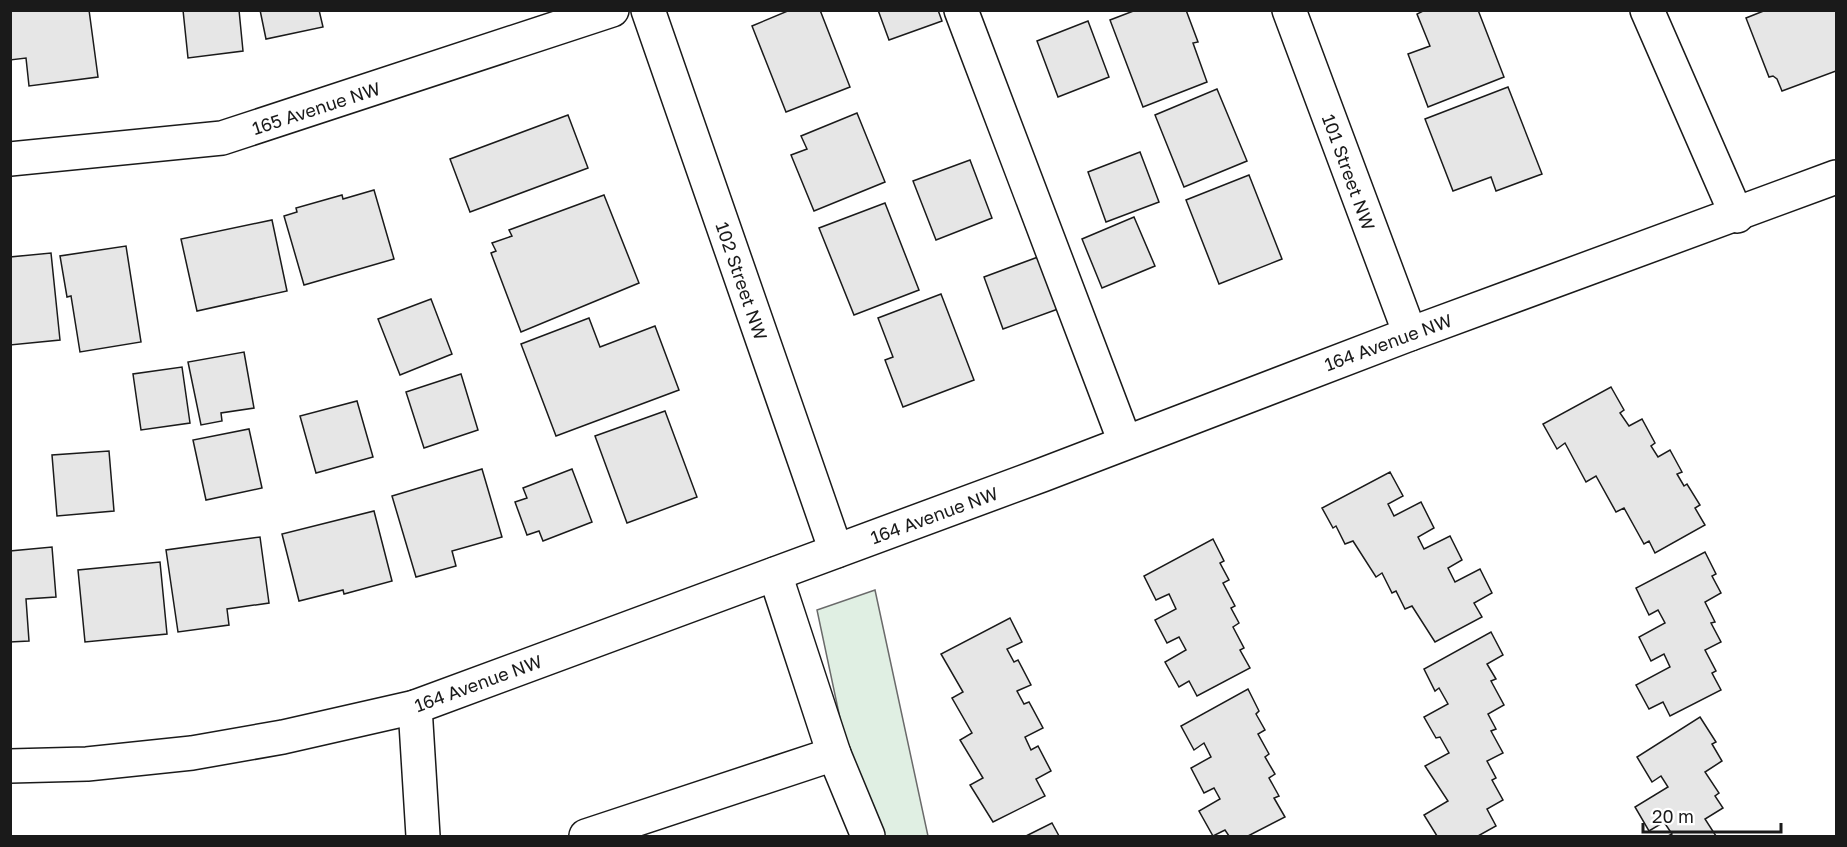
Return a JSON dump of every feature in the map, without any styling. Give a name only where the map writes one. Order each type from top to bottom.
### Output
[{"type":"street","name":"165 Avenue NW","points":[[10,159],[222,138],[612,10]]},
{"type":"street","name":"102 Street NW","points":[[648,10],[836,551]]},
{"type":"street","points":[[961,10],[1125,442]]},
{"type":"street","name":"101 Street NW","points":[[1289,10],[1410,334]]},
{"type":"street","points":[[1647,10],[1737,216]]},
{"type":"street","name":"164 Avenue NW","points":[[10,766],[87,764],[192,753],[283,737],[415,707],[775,574],[1410,334],[1737,216],[1836,177]]},
{"type":"street","points":[[775,574],[834,754],[868,837]]},
{"type":"street","points":[[415,707],[423,837]]},
{"type":"street","points":[[586,837],[834,754]]},
{"type":"green space","points":[[875,590],[928,836],[865,836],[817,610]]},
{"type":"building","points":[[10,10],[89,10],[98,77],[29,86],[26,58],[10,60]]},
{"type":"building","points":[[183,10],[239,10],[243,51],[188,58]]},
{"type":"building","points":[[260,10],[319,10],[323,27],[266,39]]},
{"type":"building","points":[[790,10],[820,10],[850,87],[786,112],[752,26]]},
{"type":"building","points":[[878,10],[938,10],[942,21],[889,40]]},
{"type":"building","points":[[1136,10],[1186,10],[1198,42],[1193,43],[1207,82],[1143,107],[1110,20]]},
{"type":"building","points":[[1425,10],[1478,10],[1504,77],[1428,107],[1408,54],[1430,46],[1417,14]]},
{"type":"building","points":[[1766,10],[1836,10],[1836,71],[1782,91],[1777,79],[1773,76],[1769,77],[1746,18]]},
{"type":"building","points":[[1088,21],[1109,77],[1058,97],[1037,41]]},
{"type":"building","points":[[1508,87],[1542,174],[1496,191],[1491,177],[1453,191],[1425,119]]},
{"type":"building","points":[[1217,89],[1247,161],[1184,187],[1155,115]]},
{"type":"building","points":[[857,113],[885,182],[814,211],[791,155],[807,149],[801,136]]},
{"type":"building","points":[[568,115],[588,168],[470,212],[450,159]]},
{"type":"building","points":[[1140,152],[1159,202],[1106,222],[1088,172]]},
{"type":"building","points":[[970,160],[992,218],[936,240],[913,181]]},
{"type":"building","points":[[1249,175],[1282,259],[1219,284],[1186,200]]},
{"type":"building","points":[[374,190],[394,259],[304,285],[284,216],[297,212],[296,208],[342,195],[343,199]]},
{"type":"building","points":[[604,195],[639,283],[521,332],[491,253],[496,251],[492,243],[512,236],[509,230]]},
{"type":"building","points":[[885,203],[919,290],[854,315],[819,228]]},
{"type":"building","points":[[1134,217],[1155,266],[1102,288],[1082,239]]},
{"type":"building","points":[[272,220],[287,291],[197,311],[181,239]]},
{"type":"building","points":[[126,246],[141,342],[80,352],[71,296],[67,297],[60,256]]},
{"type":"building","points":[[51,253],[60,340],[10,345],[10,257]]},
{"type":"building","points":[[1038,257],[1058,309],[1003,329],[984,277]]},
{"type":"building","points":[[941,294],[974,380],[903,407],[885,360],[893,357],[878,318]]},
{"type":"building","points":[[431,299],[452,354],[400,375],[378,319]]},
{"type":"building","points":[[589,318],[600,347],[655,326],[679,390],[556,436],[521,344]]},
{"type":"building","points":[[244,352],[254,408],[221,413],[222,421],[201,425],[188,362]]},
{"type":"building","points":[[182,367],[190,423],[141,430],[133,374]]},
{"type":"building","points":[[461,374],[478,430],[424,448],[406,392]]},
{"type":"building","points":[[1611,387],[1624,410],[1620,413],[1629,426],[1642,419],[1655,443],[1651,446],[1658,457],[1670,450],[1682,472],[1677,474],[1684,486],[1687,484],[1700,505],[1695,508],[1705,525],[1655,553],[1649,541],[1644,544],[1624,508],[1616,512],[1596,476],[1586,482],[1565,443],[1557,449],[1543,424]]},
{"type":"building","points":[[357,401],[373,457],[316,473],[300,416]]},
{"type":"building","points":[[665,411],[697,497],[627,523],[595,436]]},
{"type":"building","points":[[249,429],[262,488],[206,500],[193,440]]},
{"type":"building","points":[[109,451],[114,511],[57,516],[52,455]]},
{"type":"building","points":[[482,469],[502,537],[452,551],[456,566],[416,577],[392,496]]},
{"type":"building","points":[[572,469],[592,522],[543,541],[539,531],[527,535],[515,502],[527,498],[523,488]]},
{"type":"building","points":[[1390,472],[1403,496],[1388,504],[1394,516],[1421,502],[1434,528],[1418,537],[1424,549],[1450,536],[1462,560],[1448,568],[1455,582],[1480,569],[1492,593],[1474,603],[1482,617],[1435,642],[1412,606],[1405,609],[1396,591],[1392,593],[1382,573],[1376,577],[1353,541],[1345,544],[1336,526],[1333,528],[1322,508]]},
{"type":"building","points":[[374,511],[392,581],[344,594],[343,590],[299,601],[282,534]]},
{"type":"building","points":[[260,537],[269,603],[227,609],[229,625],[178,632],[166,550]]},
{"type":"building","points":[[1213,539],[1224,561],[1220,563],[1229,580],[1223,583],[1235,606],[1231,608],[1239,623],[1233,627],[1244,648],[1240,650],[1250,668],[1197,696],[1189,681],[1179,687],[1165,662],[1186,650],[1179,637],[1167,643],[1155,620],[1176,609],[1169,594],[1156,600],[1144,576]]},
{"type":"building","points":[[52,547],[56,597],[26,599],[29,641],[10,642],[10,551]]},
{"type":"building","points":[[1705,552],[1716,574],[1712,576],[1721,593],[1705,602],[1715,622],[1711,623],[1721,642],[1705,650],[1716,671],[1712,673],[1721,690],[1670,716],[1663,702],[1649,709],[1636,685],[1670,667],[1664,654],[1651,661],[1639,637],[1665,623],[1658,610],[1649,615],[1636,588]]},
{"type":"building","points":[[160,562],[167,634],[85,642],[78,570]]},
{"type":"building","points":[[1010,618],[1022,642],[1007,649],[1014,662],[1018,660],[1031,685],[1017,691],[1024,704],[1029,702],[1043,728],[1025,737],[1031,750],[1038,746],[1051,771],[1036,779],[1045,796],[993,822],[970,785],[983,778],[960,740],[972,733],[952,698],[963,692],[941,654]]},
{"type":"building","points":[[1491,632],[1503,655],[1487,664],[1496,679],[1491,681],[1504,705],[1488,714],[1496,729],[1491,731],[1503,753],[1487,761],[1496,778],[1492,780],[1503,800],[1487,809],[1496,826],[1478,836],[1437,836],[1424,815],[1448,801],[1425,766],[1449,753],[1440,737],[1436,738],[1424,717],[1448,704],[1439,688],[1435,691],[1424,669]]},
{"type":"building","points":[[1248,689],[1259,711],[1256,714],[1265,730],[1258,734],[1269,754],[1265,757],[1275,774],[1269,778],[1279,796],[1274,798],[1285,817],[1248,836],[1229,836],[1225,830],[1213,836],[1199,811],[1220,799],[1214,788],[1204,793],[1191,768],[1211,757],[1204,743],[1194,750],[1181,726]]},
{"type":"building","points":[[1700,717],[1716,742],[1712,744],[1722,761],[1705,772],[1719,793],[1715,796],[1723,808],[1705,819],[1716,836],[1668,836],[1672,834],[1664,822],[1649,831],[1635,807],[1668,787],[1661,776],[1652,782],[1637,757]]},
{"type":"building","points":[[1052,823],[1059,836],[1026,836]]}]
